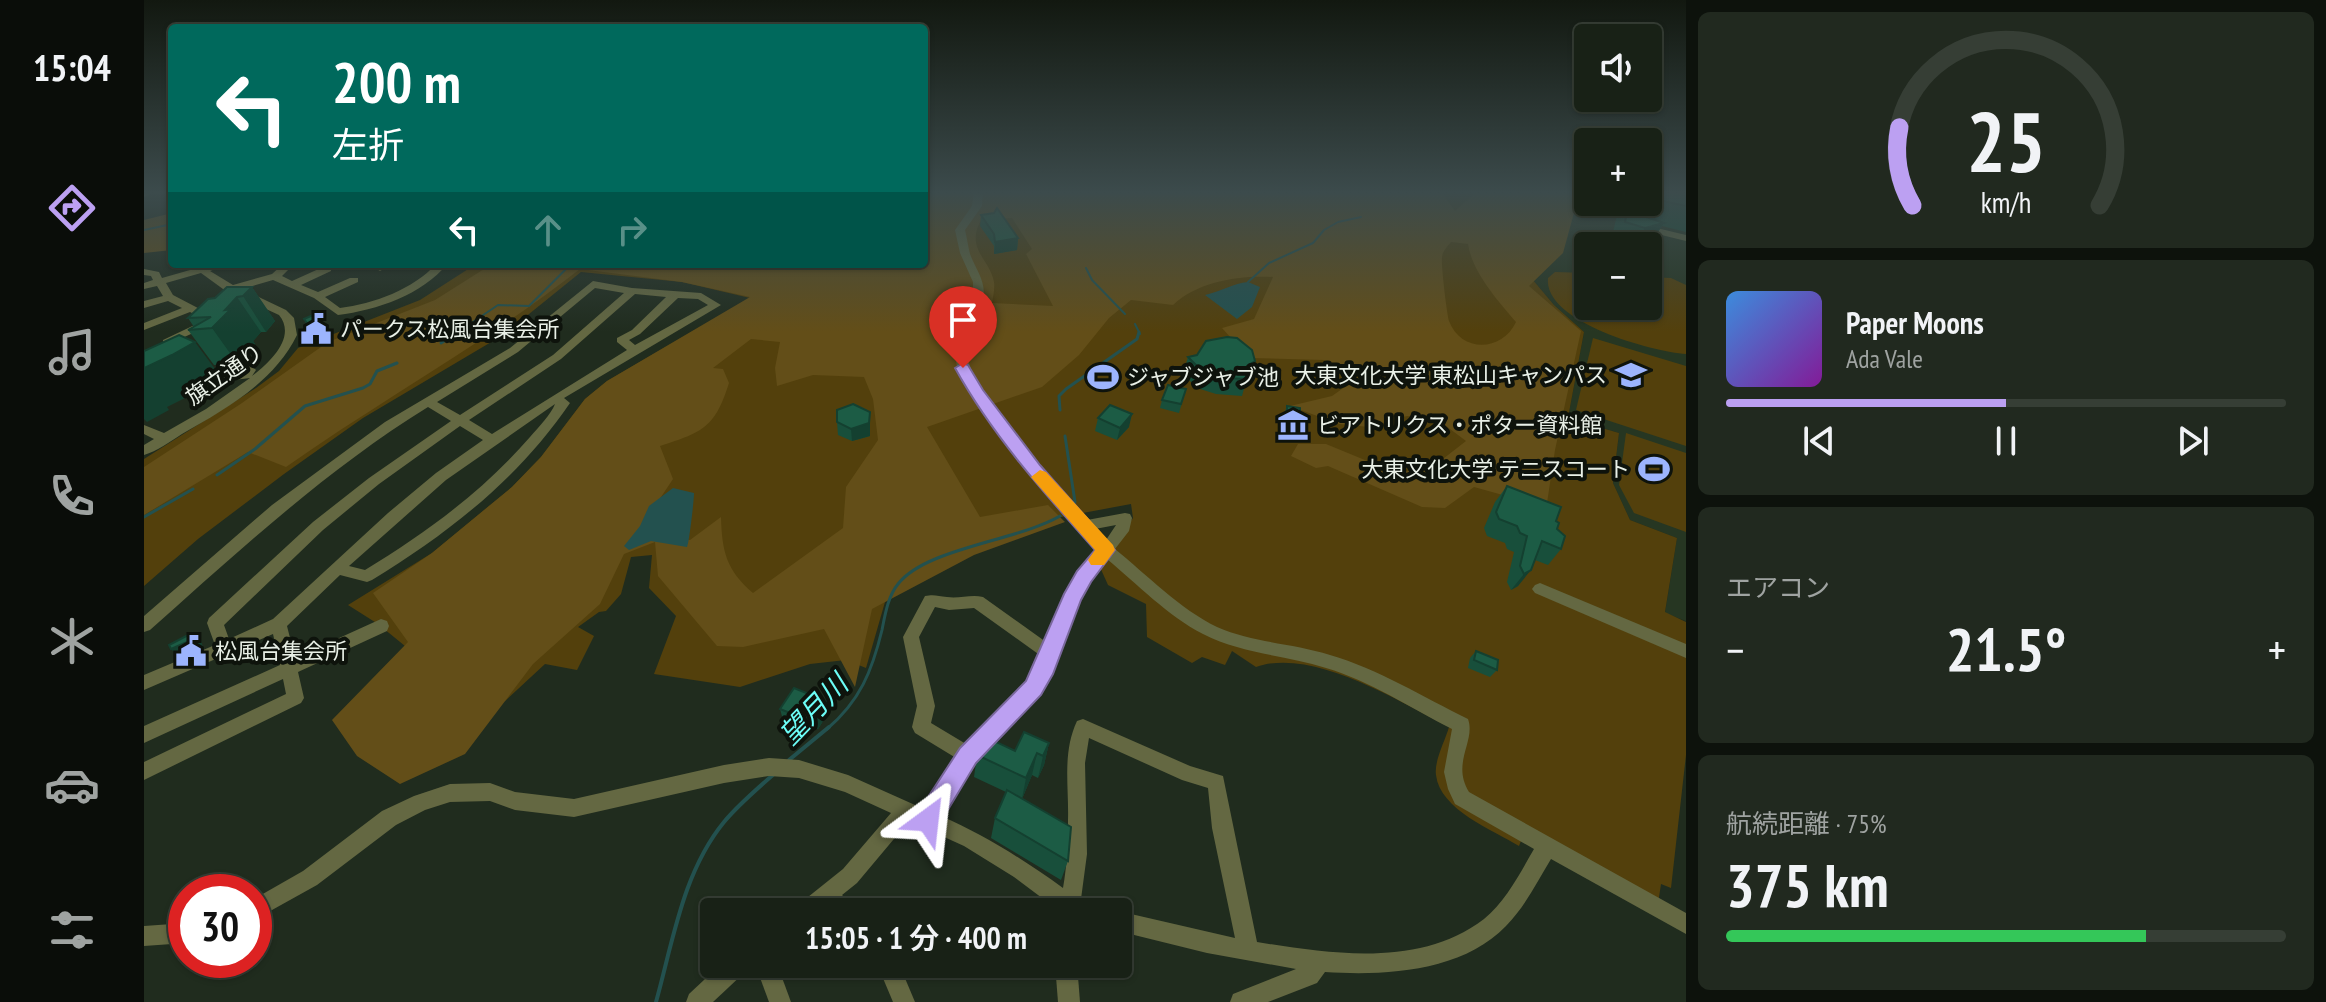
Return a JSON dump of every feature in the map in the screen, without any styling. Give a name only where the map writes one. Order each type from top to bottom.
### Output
[{"type":"street","points":[[962,238],[978,282],[978,298],[960,344],[963,368],[976,392],[1021,452],[1081,526],[1106,550],[1194,622],[1211,631],[1236,642],[1328,661],[1382,684],[1462,725],[1451,772],[1455,788],[1474,808],[1686,924]]},
{"type":"street","points":[[144,286],[197,268]]},
{"type":"street","name":"旗立通り","points":[[144,451],[254,376],[290,345],[291,325],[283,314],[202,268]]},
{"type":"street","points":[[235,288],[276,276],[285,268]]},
{"type":"street","points":[[276,276],[318,296],[338,312],[384,300],[420,282],[438,268]]},
{"type":"street","points":[[295,284],[327,269]]},
{"type":"street","points":[[144,272],[155,274],[169,297],[213,320],[223,330]]},
{"type":"street","points":[[404,276],[420,282]]},
{"type":"street","points":[[318,296],[354,280]]},
{"type":"street","points":[[144,625],[277,509],[364,443],[514,350],[593,284],[632,291],[701,296],[716,305],[634,350],[493,440],[439,479],[279,624],[144,683]]},
{"type":"street","points":[[375,291],[384,300]]},
{"type":"street","points":[[224,648],[215,623],[318,526],[424,444],[557,357],[632,291]]},
{"type":"street","points":[[634,350],[621,340],[636,332],[675,294]]},
{"type":"street","points":[[144,305],[169,297]]},
{"type":"street","points":[[144,327],[191,308]]},
{"type":"street","points":[[167,342],[213,320]]},
{"type":"street","points":[[337,569],[367,576],[423,540],[474,501],[512,467],[541,435],[564,403],[556,399]]},
{"type":"street","points":[[428,402],[493,440]]},
{"type":"street","points":[[144,429],[164,438]]},
{"type":"street","points":[[928,820],[968,755],[1034,688],[1084,576],[1122,531],[1125,518],[1081,526]]},
{"type":"street","points":[[1540,589],[1686,651]]},
{"type":"street","points":[[968,755],[921,727],[926,706],[911,637],[931,600],[949,604],[977,601],[1050,654]]},
{"type":"street","points":[[144,771],[295,698],[279,624]]},
{"type":"street","points":[[144,735],[381,626]]},
{"type":"street","points":[[1074,898],[1078,819],[1074,754],[1083,727],[1188,774],[1216,782],[1222,828],[1235,877],[1248,949]]},
{"type":"street","points":[[272,900],[310,878],[389,818],[435,797],[450,793],[490,792],[515,801],[574,808],[724,774],[769,767],[799,769],[848,784],[971,839],[1059,898]]},
{"type":"street","points":[[824,898],[873,852],[905,811]]},
{"type":"street","points":[[1132,924],[1318,964],[1369,968],[1435,955],[1462,945],[1487,930],[1507,911],[1546,848]]},
{"type":"street","points":[[828,895],[831,898]]},
{"type":"street","points":[[144,936],[168,934]]},
{"type":"street","points":[[1241,1002],[1309,975],[1318,964]]},
{"type":"street","points":[[697,1002],[722,978]]},
{"type":"street","points":[[771,978],[780,1002]]},
{"type":"street","points":[[894,978],[904,1002]]},
{"type":"street","points":[[1067,978],[1069,1002]]},
{"type":"shaded area","points":[[144,238],[168,238],[168,250],[144,253]]},
{"type":"shaded area","points":[[928,238],[1553,238],[1533,280],[1554,305],[1584,332],[1568,418],[1619,433],[1613,483],[1630,520],[1677,538],[1665,612],[1686,622],[1686,755],[1671,888],[1661,884],[1658,904],[1524,833],[1519,846],[1469,818],[1447,799],[1436,775],[1438,757],[1449,727],[1381,691],[1328,670],[1303,664],[1278,663],[1256,667],[1232,651],[1225,665],[1202,657],[1192,663],[1147,637],[1146,604],[1108,585],[1099,565],[1133,518],[1131,504],[986,531],[904,563],[885,602],[866,668],[846,660],[810,664],[740,687],[654,674],[676,616],[649,588],[652,555],[631,557],[621,594],[606,611],[599,612],[578,627],[594,636],[577,670],[545,664],[505,701],[416,655],[378,624],[348,605],[432,553],[512,487],[541,457],[585,399],[607,381],[750,298],[682,282],[581,272],[503,335],[363,418],[284,474],[198,539],[144,586],[144,459],[256,388],[279,371],[298,348],[420,300],[470,268],[928,268]]},
{"type":"shaded area","points":[[928,238],[976,238],[994,282],[992,303],[1053,306],[1026,254],[1032,249],[1025,238],[1567,238],[1563,253],[1529,286],[1581,331],[1555,450],[1547,503],[1517,499],[1474,487],[1445,508],[1422,507],[1328,466],[1316,468],[1291,456],[1298,444],[1326,444],[1394,472],[1430,469],[1466,441],[1438,420],[1407,416],[1369,427],[1339,424],[1290,406],[1332,396],[1356,379],[1324,360],[1249,358],[1222,328],[1254,319],[1273,277],[1220,281],[1195,290],[1173,305],[1131,300],[1109,318],[1079,355],[1042,387],[927,427],[980,517],[1048,505],[1065,522],[974,555],[872,609],[855,687],[824,629],[743,647],[717,646],[658,576],[655,542],[624,554],[600,604],[533,664],[465,754],[400,784],[357,756],[332,720],[408,642],[373,593],[432,553],[512,487],[541,457],[585,399],[607,381],[750,297],[682,282],[580,269],[508,321],[286,467],[248,452],[144,515],[144,467],[328,342],[435,300],[486,268],[928,268]],"holes":[[[1451,242],[1468,244],[1480,275],[1516,322],[1501,339],[1482,345],[1463,339],[1455,331],[1449,321],[1444,290],[1443,254]],[[751,339],[780,342],[775,368],[777,386],[813,375],[864,377],[873,399],[878,440],[846,487],[843,528],[753,593],[727,559],[721,517],[690,540],[637,533],[673,479],[660,446],[706,426],[724,398],[729,383],[723,369],[713,368]]]},
{"type":"shaded area","name":"大東文化大学 東松山キャンパス","points":[[1553,238],[1574,238],[1574,320],[1662,320],[1662,238],[1686,238],[1686,621],[1665,613],[1677,538],[1630,520],[1613,483],[1619,433],[1568,418],[1584,332],[1554,305],[1533,280]]},
{"type":"shaded area","points":[[1555,272],[1574,273],[1574,316],[1551,294],[1548,278]]},
{"type":"shaded area","points":[[1662,278],[1686,285],[1686,354],[1627,341],[1581,321],[1662,320]]},
{"type":"shaded area","points":[[1593,338],[1686,366],[1686,446],[1576,410]]},
{"type":"shaded area","name":"大東文化大学 テニスコート","points":[[1626,433],[1686,453],[1686,532],[1634,513],[1619,485]]},
{"type":"water","points":[[1248,282],[1260,287],[1252,307],[1237,319],[1205,295],[1237,284]]},
{"type":"water","points":[[673,488],[694,493],[687,547],[651,541],[629,550],[624,546],[640,526],[649,506]]},
{"type":"building","points":[[994,238],[1018,238],[995,242]]},
{"type":"building","points":[[227,287],[252,287],[243,296],[237,297],[225,310],[231,309],[212,328],[188,330],[211,317],[188,318],[208,299],[215,298]]},
{"type":"building","points":[[313,315],[319,324],[310,327],[304,319]]},
{"type":"building","points":[[179,335],[195,342],[144,368],[144,351]]},
{"type":"building","points":[[1237,338],[1252,350],[1255,361],[1245,368],[1248,379],[1221,378],[1202,371],[1188,357],[1197,355],[1206,341]]},
{"type":"building","points":[[1168,385],[1186,389],[1181,404],[1162,400]]},
{"type":"building","points":[[853,404],[870,412],[869,423],[851,429],[837,422],[837,410]]},
{"type":"building","points":[[1110,405],[1132,414],[1120,428],[1098,418]]},
{"type":"building","points":[[1287,406],[1300,408],[1300,413],[1304,414],[1303,424],[1287,421]]},
{"type":"building","points":[[1507,486],[1561,507],[1556,521],[1559,523],[1557,529],[1565,536],[1561,549],[1542,541],[1531,570],[1524,574],[1520,566],[1527,536],[1520,533],[1517,526],[1499,519],[1496,512]]},
{"type":"building","points":[[192,633],[194,639],[171,649],[169,645]]},
{"type":"building","points":[[1476,651],[1498,660],[1497,670],[1474,660]]},
{"type":"building","points":[[794,688],[826,701],[816,718],[798,711],[795,715],[780,709]]},
{"type":"building","points":[[1024,732],[1049,743],[1043,756],[1037,753],[1026,778],[977,755],[986,737],[1015,751]]},
{"type":"building","points":[[1007,790],[1071,827],[1068,861],[995,818]]},
{"type":"waterway","points":[[1248,282],[1269,263],[1313,243],[1317,238]]},
{"type":"waterway","points":[[457,333],[498,305],[529,306],[567,268]]},
{"type":"waterway","name":"望月川","points":[[1086,268],[1092,280],[1125,314]]},
{"type":"waterway","name":"望月川","points":[[1135,324],[1139,332]]},
{"type":"waterway","name":"望月川","points":[[1060,410],[1059,396],[1066,389],[1137,339],[1139,332]]},
{"type":"waterway","points":[[441,343],[457,333]]},
{"type":"waterway","points":[[217,475],[255,449],[305,406],[363,388],[370,384],[377,371],[397,363]]},
{"type":"waterway","name":"望月川","points":[[1065,436],[1075,502],[1071,506]]},
{"type":"waterway","points":[[144,517],[193,489]]},
{"type":"waterway","name":"望月川","points":[[829,727],[848,707],[863,684],[874,659],[892,594],[911,572],[950,553],[1042,525],[1060,516]]},
{"type":"waterway","name":"望月川","points":[[789,760],[829,727]]},
{"type":"waterway","name":"望月川","points":[[656,1002],[681,908],[698,863],[724,822],[774,774]]},
{"type":"slow traffic","points":[[1040,477],[1081,526],[1106,550],[1097,560]]},
{"type":"place","name":"パークス松風台集会所","points":[[316,329]]},
{"type":"place","name":"大東文化大学 東松山キャンパス","points":[[1631,375]]},
{"type":"place","name":"ジャブジャブ池","points":[[1103,377]]},
{"type":"place","name":"ビアトリクス・ポター資料館","points":[[1293,425]]},
{"type":"place","name":"大東文化大学 テニスコート","points":[[1654,469]]},
{"type":"place","name":"松風台集会所","points":[[191,651]]},
{"type":"route","points":[[928,820],[968,755],[1034,688],[1071,600],[1084,576],[1106,550],[1081,526],[1034,470],[976,392],[963,368]]}]
